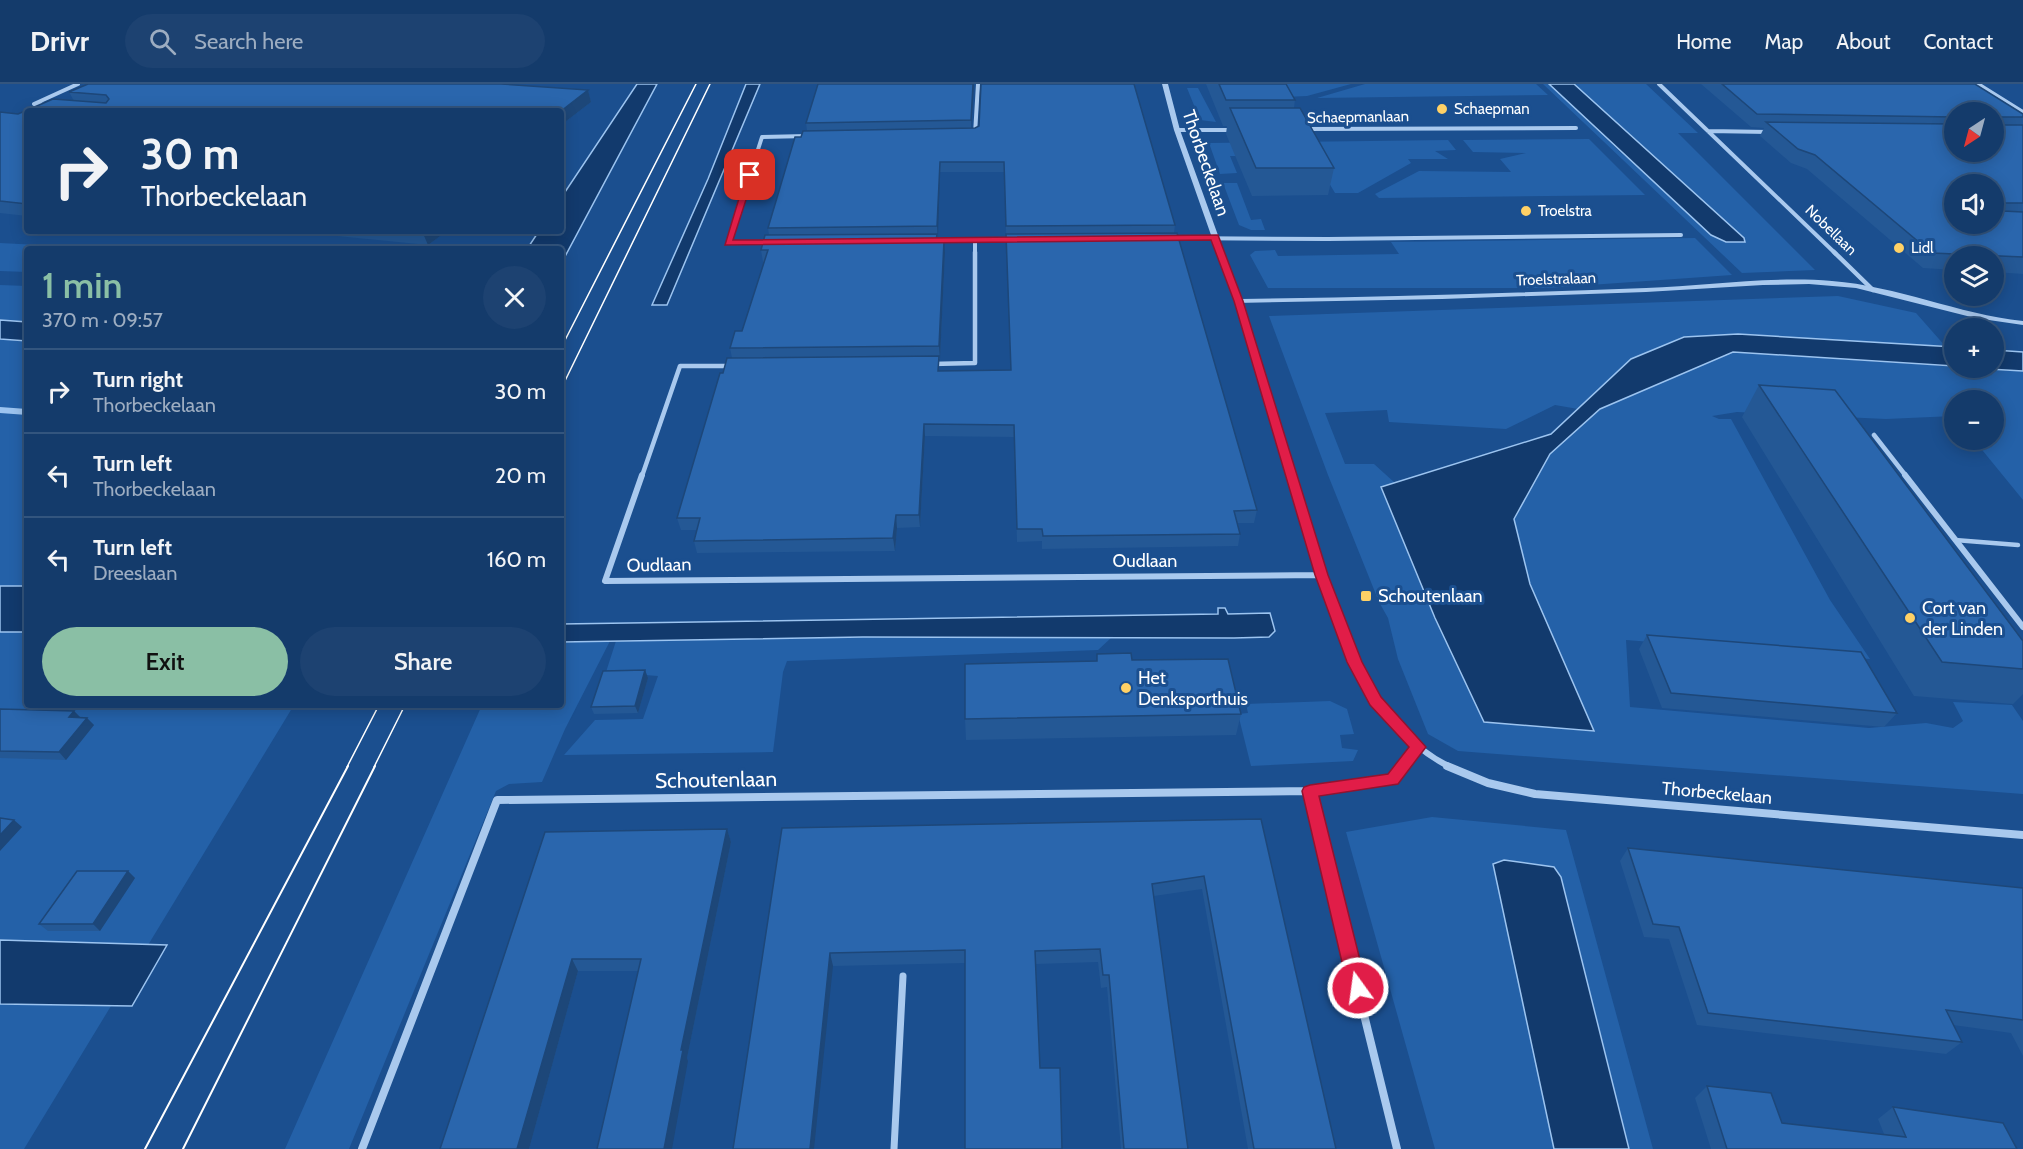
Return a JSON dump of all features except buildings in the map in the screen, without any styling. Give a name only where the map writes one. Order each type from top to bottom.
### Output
[{"type":"street","points":[[56,106],[34,104],[78,84]]},
{"type":"street","points":[[963,134],[975,134],[978,84]]},
{"type":"street","name":"Thorbeckelaan","points":[[1165,84],[1177,130],[1239,301],[1321,575],[1354,662],[1376,701],[1418,747],[1480,782],[1535,794],[2023,835]]},
{"type":"street","name":"Nobellaan","points":[[1659,84],[1873,290]]},
{"type":"street","points":[[1978,84],[2023,112]]},
{"type":"street","name":"Schaepmanlaan","points":[[1305,129],[1576,128]]},
{"type":"street","points":[[1177,130],[1235,130]]},
{"type":"street","points":[[1707,131],[1780,132]]},
{"type":"street","points":[[775,242],[728,243],[762,137],[809,136]]},
{"type":"street","points":[[1169,238],[1338,239],[1681,235]]},
{"type":"street","points":[[928,240],[1021,239]]},
{"type":"street","points":[[930,364],[975,363],[975,240]]},
{"type":"street","name":"Troelstralaan","points":[[1239,301],[1360,299],[1757,284],[1832,283],[1873,290]]},
{"type":"street","points":[[1873,290],[1977,315],[2023,323]]},
{"type":"street","name":"Oudlaan","points":[[736,366],[680,366],[605,581],[1321,575]]},
{"type":"street","points":[[1874,435],[2023,627]]},
{"type":"street","points":[[1397,1149],[1310,791],[1393,780],[1418,747]]},
{"type":"street","name":"Schoutenlaan","points":[[362,1149],[497,800],[1310,791]]},
{"type":"street","points":[[894,1149],[903,976]]},
{"type":"lane","points":[[1955,540],[2018,545]]},
{"type":"shaded area","points":[[637,84],[657,84],[564,258],[564,246],[529,246],[537,234],[564,234],[564,194]]},
{"type":"shaded area","points":[[746,84],[760,84],[667,305],[652,305],[708,179]]},
{"type":"shaded area","points":[[1277,84],[1351,84],[1307,96],[1284,97]]},
{"type":"shaded area","points":[[1365,84],[1536,84],[1548,95],[1317,98]]},
{"type":"shaded area","points":[[1543,84],[1549,84],[1621,153],[1744,238],[1574,84],[1646,84],[1698,133],[1678,133],[1815,270],[1742,273]]},
{"type":"shaded area","points":[[1549,84],[1574,84],[1744,238],[1745,242],[1726,242],[1711,235]]},
{"type":"shaded area","points":[[1187,88],[1198,88],[1216,122],[1200,120]]},
{"type":"shaded area","points":[[1589,139],[1645,195],[1379,198],[1375,194],[1419,171],[1511,172],[1500,159],[1526,153],[1473,152],[1463,140]]},
{"type":"shaded area","points":[[1448,140],[1456,150],[1435,151],[1448,159],[1408,159],[1411,163],[1358,193],[1335,193],[1313,156],[1230,156],[1237,173],[1220,174],[1209,143]]},
{"type":"shaded area","points":[[1223,183],[1237,183],[1251,220],[1261,219],[1265,230],[1251,230],[1239,225]]},
{"type":"shaded area","points":[[1695,238],[1732,275],[1547,288],[1268,288],[1250,255],[1255,251],[1275,250],[1278,256],[1399,254],[1391,242]]},
{"type":"shaded area","points":[[0,243],[58,246],[24,246],[24,272],[0,271]]},
{"type":"shaded area","points":[[0,285],[24,286],[24,322],[0,320]]},
{"type":"shaded area","points":[[1838,296],[1916,313],[1944,345],[1944,347],[1738,334],[1684,337],[1603,386],[1578,409],[1555,405],[1506,429],[1389,422],[1387,410],[1325,413],[1345,464],[1374,464],[1395,483],[1381,488],[1435,618],[1484,722],[1594,730],[1530,584],[1514,519],[1550,454],[1600,409],[1733,352],[1944,366],[1944,378],[2004,378],[2004,370],[2023,371],[2023,500],[1982,450],[2004,450],[2004,390],[1944,390],[1944,416],[1886,419],[1737,412],[1712,416],[1719,419],[1731,419],[1830,600],[1870,659],[1626,640],[1630,707],[1869,728],[1926,723],[1953,728],[1963,721],[1953,702],[2012,705],[2023,721],[2023,794],[1458,751],[1428,734],[1398,659],[1388,618],[1379,602],[1328,475],[1269,316]]},
{"type":"shaded area","points":[[0,320],[24,322],[24,341],[0,339]]},
{"type":"shaded area","points":[[1738,334],[1944,346],[1944,365],[1733,352],[1600,409],[1550,454],[1514,519],[1530,584],[1594,731],[1484,722],[1435,618],[1381,487],[1551,434],[1631,359],[1684,337]]},
{"type":"shaded area","points":[[0,339],[24,341],[24,586],[0,586]]},
{"type":"shaded area","points":[[2004,351],[2023,352],[2023,371],[2004,370]]},
{"type":"shaded area","points":[[0,586],[24,586],[24,632],[0,632]]},
{"type":"shaded area","points":[[1218,608],[1225,608],[1228,614],[1270,613],[1275,631],[1269,637],[1234,638],[863,637],[564,642],[564,624],[1218,614]]},
{"type":"shaded area","points":[[0,621],[24,621],[24,708],[292,708],[24,1149],[0,1149]]},
{"type":"shaded area","points":[[863,637],[1111,638],[1098,650],[787,661],[783,672],[773,752],[564,755],[595,720],[643,719],[658,676],[606,672],[616,641]]},
{"type":"shaded area","points":[[610,641],[565,729],[542,782],[509,784],[496,791],[349,1149],[285,1149],[481,708],[564,708],[564,642]]},
{"type":"shaded area","points":[[1330,701],[1347,709],[1354,734],[1340,735],[1342,748],[1358,750],[1353,761],[1251,766],[1238,714],[1248,713],[1246,704]]},
{"type":"shaded area","points":[[1432,817],[1566,830],[1653,1149],[1629,1149],[1554,867],[1504,860],[1493,864],[1554,1149],[1435,1149],[1346,832]]},
{"type":"shaded area","points":[[1504,860],[1554,867],[1561,877],[1629,1149],[1554,1149],[1493,864]]},
{"type":"shaded area","points":[[0,940],[167,945],[132,1006],[0,1004]]},
{"type":"waterway","points":[[0,410],[24,412]]},
{"type":"tram line","points":[[564,342],[696,84]]},
{"type":"tram line","points":[[564,383],[710,84]]},
{"type":"tram line","points":[[347,767],[377,708]]},
{"type":"tram line","points":[[374,767],[404,708]]},
{"type":"tram line","points":[[145,1149],[348,766]]},
{"type":"tram line","points":[[183,1149],[375,766]]},
{"type":"place","name":"Schaepman","points":[[1442,109]]},
{"type":"place","name":"Troelstra","points":[[1526,211]]},
{"type":"place","name":"Lidl","points":[[1899,248]]},
{"type":"place","name":"Schoutenlaan","points":[[1366,596]]},
{"type":"place","name":"Cort van der Linden","points":[[1910,618]]},
{"type":"place","name":"Het Denksporthuis","points":[[1126,688]]},
{"type":"route","points":[[750,175],[728,243],[1215,237],[1239,301],[1321,575],[1354,662],[1376,701],[1418,747],[1393,780],[1310,791],[1358,988]]}]
